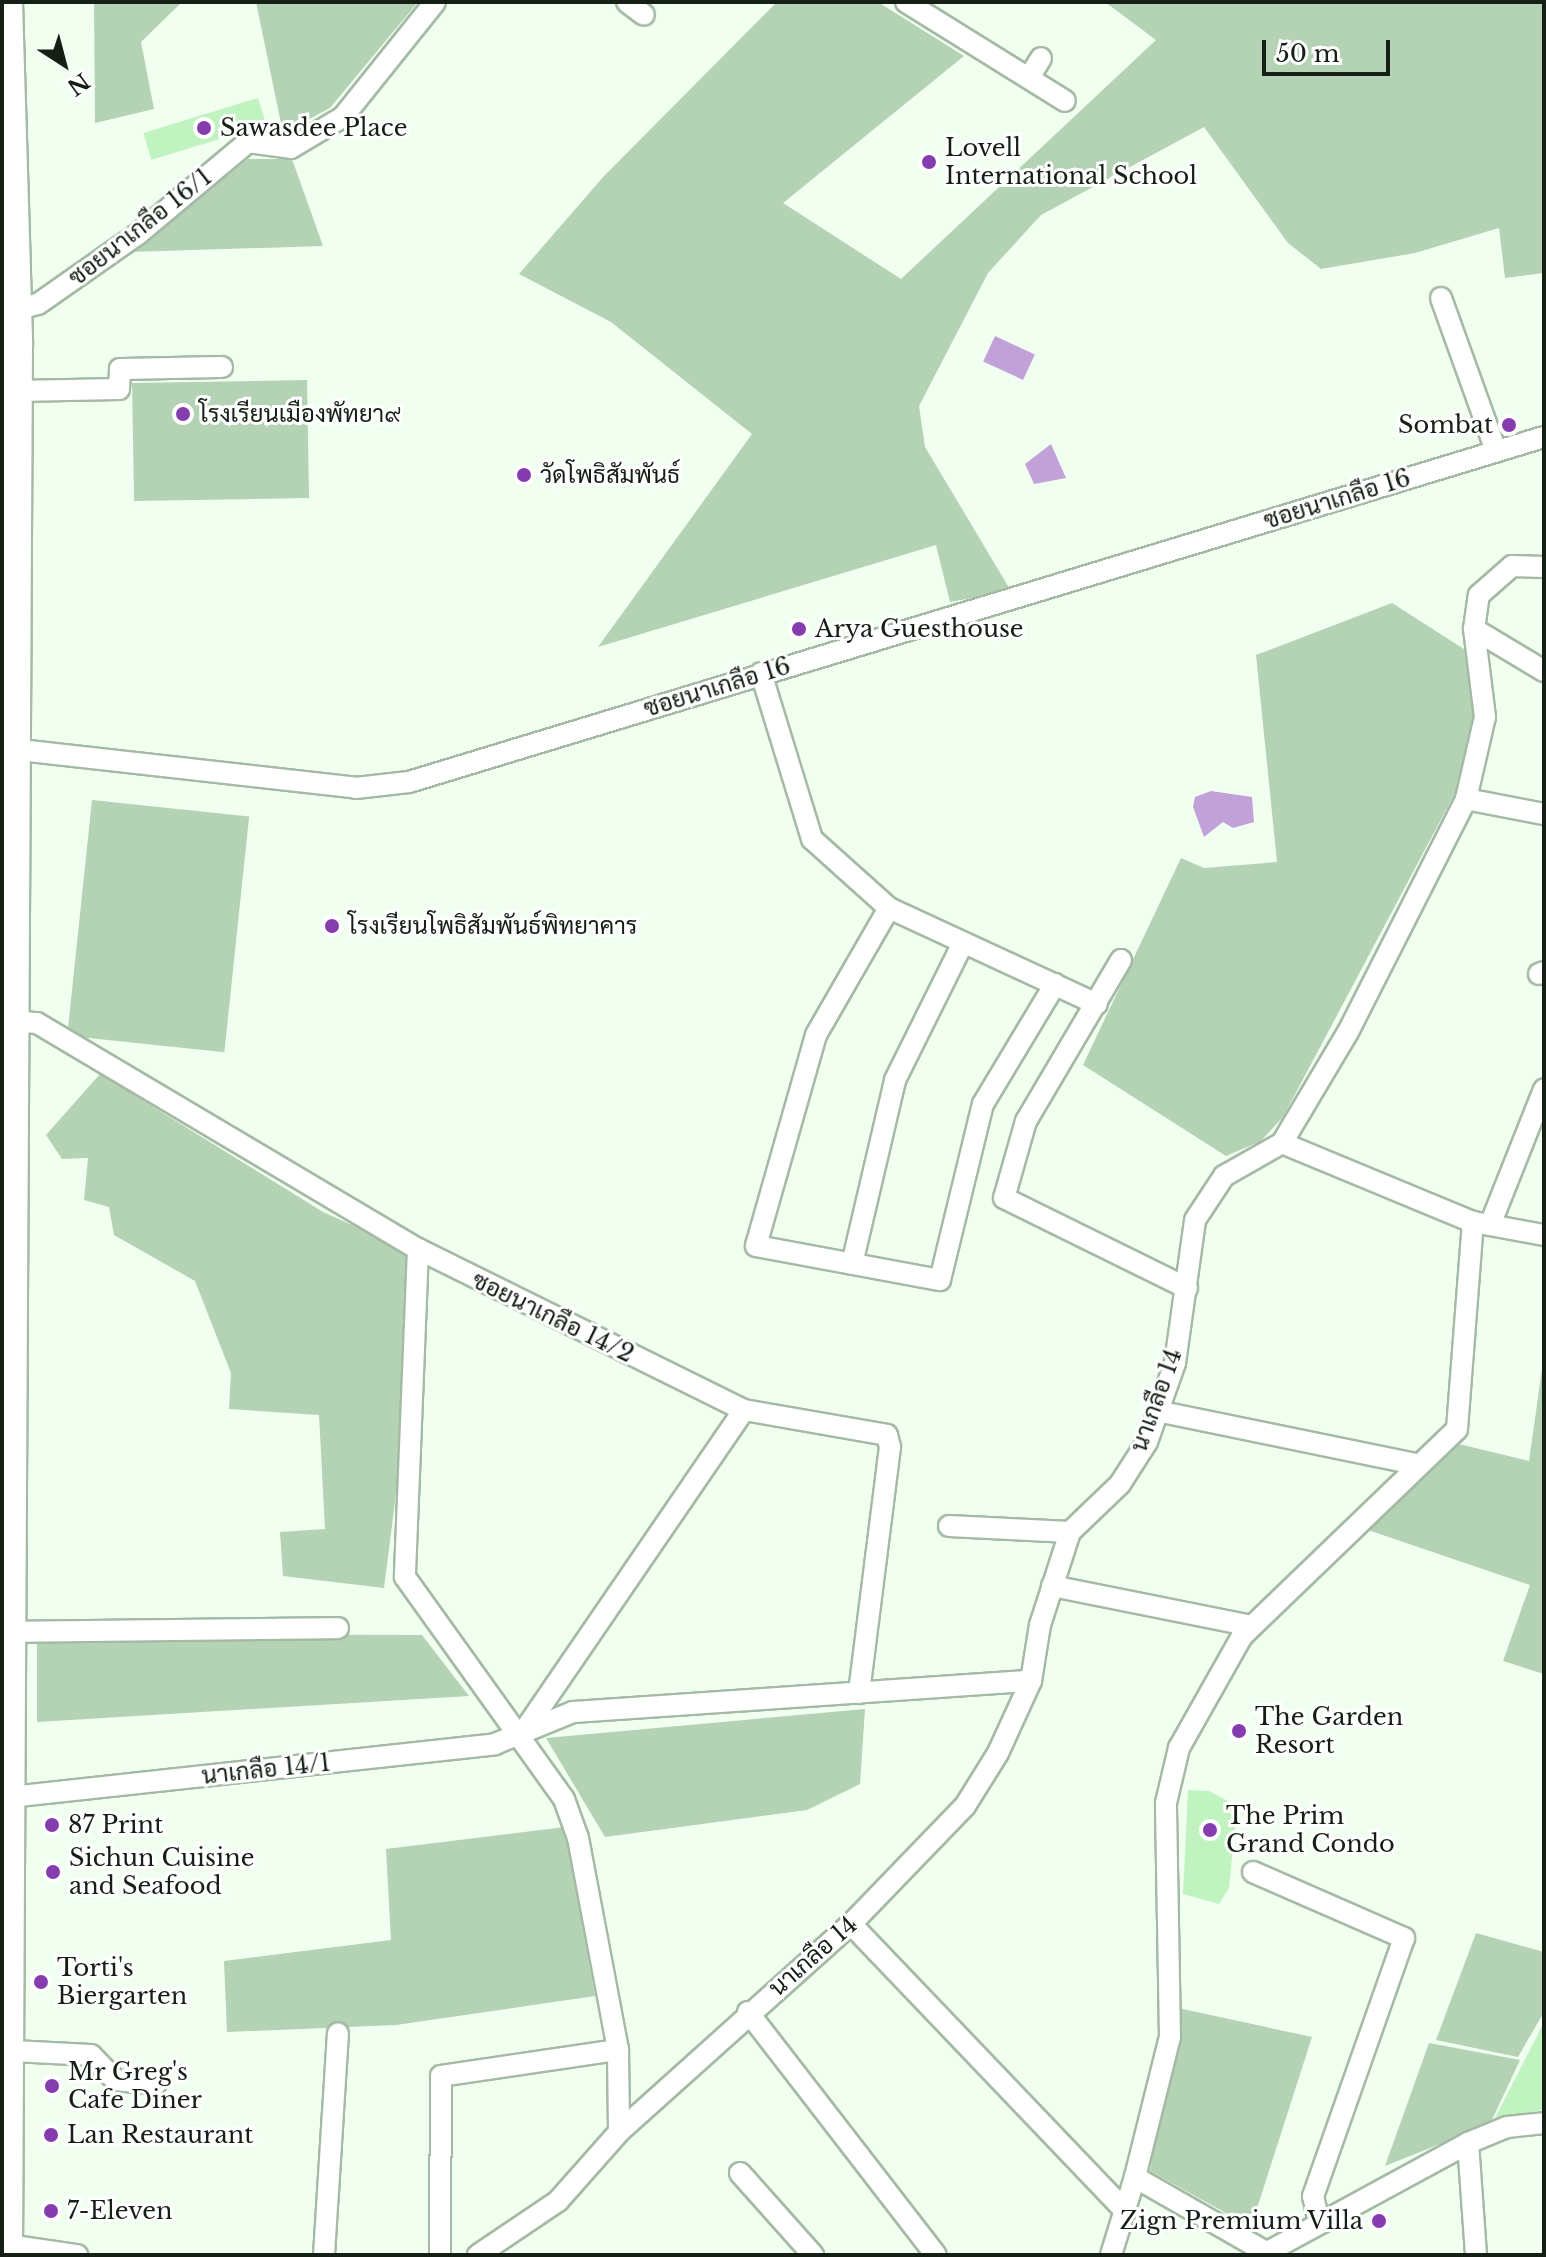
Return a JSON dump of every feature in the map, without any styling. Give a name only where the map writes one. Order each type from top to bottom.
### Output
[{"type":"street","points":[[8,2],[10,351],[17,391],[8,749],[8,926],[13,1021],[7,1164],[11,1632],[6,1902],[13,2051],[9,2250],[77,2255]]},
{"type":"street","name":"ซอยนาเกลือ 16/1","points":[[10,312],[38,304],[138,234],[248,142],[291,148],[343,117],[435,2]]},
{"type":"street","points":[[627,2],[644,15]]},
{"type":"street","points":[[906,2],[1065,101]]},
{"type":"street","points":[[1029,78],[1041,58]]},
{"type":"street","points":[[1441,298],[1496,451]]},
{"type":"street","points":[[17,391],[119,389],[120,369],[222,367]]},
{"type":"street","name":"ซอยนาเกลือ 16","points":[[8,749],[356,788],[462,768],[761,673],[1544,437]]},
{"type":"street","name":"นาเกลือ 14","points":[[478,2255],[558,2201],[619,2132],[748,2012],[851,1924],[965,1806],[998,1753],[1031,1681],[1052,1586],[1070,1532],[1120,1484],[1157,1411],[1175,1363],[1195,1220],[1224,1176],[1282,1143],[1348,1032],[1466,799],[1485,717],[1474,629],[1479,595],[1512,566],[1544,567]]},
{"type":"street","points":[[1474,629],[1544,671]]},
{"type":"street","points":[[761,673],[812,839],[889,908],[1097,1004]]},
{"type":"street","points":[[1466,799],[1544,814]]},
{"type":"street","points":[[889,908],[816,1035],[756,1246],[940,1280],[983,1104],[1055,984]]},
{"type":"street","points":[[852,1264],[895,1080],[963,943]]},
{"type":"street","points":[[1121,960],[1026,1121],[1004,1198],[1187,1288]]},
{"type":"street","name":"ซอยนาเกลือ 14/2","points":[[13,1021],[37,1023],[418,1249],[744,1410],[878,1430],[889,1439],[859,1693]]},
{"type":"street","points":[[1111,2255],[1135,2177],[1170,2037],[1166,1803],[1179,1748],[1252,1626],[1457,1429],[1481,1224],[1544,1089]]},
{"type":"street","points":[[1282,1143],[1481,1224],[1544,1235]]},
{"type":"street","points":[[418,1249],[405,1577],[564,1799],[578,1838],[618,2050],[619,2132]]},
{"type":"street","points":[[520,1737],[744,1410]]},
{"type":"street","points":[[1157,1411],[1420,1465]]},
{"type":"street","points":[[949,1526],[1070,1532]]},
{"type":"street","points":[[1052,1586],[1252,1626]]},
{"type":"street","points":[[11,1632],[338,1628]]},
{"type":"street","name":"นาเกลือ 14/1","points":[[10,1797],[520,1737],[573,1712],[1031,1681]]},
{"type":"street","points":[[1253,1872],[1404,1938],[1313,2196],[1319,2222]]},
{"type":"street","points":[[851,1924],[1125,2211]]},
{"type":"street","points":[[748,2012],[936,2255]]},
{"type":"street","points":[[324,2255],[338,2033]]},
{"type":"street","points":[[440,2255],[441,2076],[618,2050]]},
{"type":"street","points":[[13,2051],[91,2055],[115,2080],[156,2084]]},
{"type":"street","points":[[1135,2177],[1263,2253],[1468,2143],[1507,2127],[1544,2123]]},
{"type":"street","points":[[1468,2143],[1476,2255]]},
{"type":"street","points":[[740,2173],[813,2255]]},
{"type":"green space","points":[[94,2],[182,2],[141,42],[154,109],[95,123]]},
{"type":"green space","points":[[256,2],[418,2],[330,108],[283,133]]},
{"type":"green space","points":[[777,2],[878,2],[964,56],[783,203],[901,279],[1156,40],[1105,2],[1544,2],[1544,273],[1505,278],[1499,228],[1415,253],[1321,269],[1288,243],[1204,127],[1041,215],[988,273],[919,406],[925,447],[1011,591],[950,602],[936,545],[598,647],[752,434],[611,322],[519,274],[604,176]]},
{"type":"green space","points":[[248,159],[292,159],[323,246],[130,252]]},
{"type":"green space","points":[[307,380],[309,498],[134,501],[132,383]]},
{"type":"green space","points":[[1392,603],[1464,649],[1476,715],[1455,793],[1283,1117],[1261,1141],[1226,1156],[1083,1065],[1181,858],[1204,868],[1277,862],[1256,655]]},
{"type":"green space","points":[[92,800],[249,817],[224,1052],[67,1036]]},
{"type":"green space","points":[[100,1074],[323,1212],[408,1250],[403,1440],[384,1588],[283,1576],[280,1532],[325,1529],[319,1415],[229,1409],[231,1373],[195,1281],[114,1235],[109,1207],[84,1200],[88,1158],[62,1159],[46,1135]]},
{"type":"green space","points":[[1544,1355],[1544,1674],[1503,1661],[1530,1585],[1368,1530],[1459,1444],[1529,1461]]},
{"type":"green space","points":[[37,1634],[422,1635],[469,1696],[37,1722]]},
{"type":"green space","points":[[865,1709],[860,1784],[807,1810],[605,1837],[546,1738]]},
{"type":"green space","points":[[565,1827],[595,1996],[396,2025],[227,2032],[224,1961],[391,1940],[386,1849]]},
{"type":"green space","points":[[1476,1933],[1544,1952],[1544,2012],[1518,2057],[1436,2040]]},
{"type":"green space","points":[[1178,2008],[1312,2037],[1251,2227],[1150,2171]]},
{"type":"green space","points":[[1429,2043],[1520,2060],[1490,2124],[1385,2166]]},
{"type":"shaded area","points":[[995,336],[1035,355],[1023,380],[983,361]]},
{"type":"shaded area","points":[[1051,444],[1066,478],[1034,484],[1025,464]]},
{"type":"shaded area","points":[[1211,791],[1252,797],[1254,822],[1233,828],[1223,822],[1204,837],[1193,807],[1195,797]]},
{"type":"building","name":"Sawasdee Place","points":[[258,98],[266,125],[151,160],[143,133]]},
{"type":"building","name":"The Prim Grand Condo","points":[[1188,1790],[1209,1791],[1237,1806],[1229,1888],[1219,1904],[1183,1894]]},
{"type":"building","points":[[1544,2022],[1544,2110],[1495,2118]]},
{"type":"place","name":"Sawasdee Place","points":[[204,128]]},
{"type":"place","name":"Lovell International School","points":[[929,162]]},
{"type":"place","name":"โรงเรียนเมืองพัทยา๙","points":[[183,414]]},
{"type":"place","name":"Sombat","points":[[1509,425]]},
{"type":"place","name":"วัดโพธิสัมพันธ์","points":[[524,475]]},
{"type":"place","name":"Arya Guesthouse","points":[[799,629]]},
{"type":"place","name":"โรงเรียนโพธิสัมพันธ์พิทยาคาร","points":[[332,926]]},
{"type":"place","name":"The Garden Resort","points":[[1239,1731]]},
{"type":"place","name":"87 Print","points":[[52,1825]]},
{"type":"place","name":"The Prim Grand Condo","points":[[1210,1830]]},
{"type":"place","name":"Sichun Cuisine and Seafood","points":[[53,1872]]},
{"type":"place","name":"Torti's Biergarten","points":[[41,1982]]},
{"type":"place","name":"Mr Greg's Cafe Diner","points":[[52,2086]]},
{"type":"place","name":"Lan Restaurant","points":[[51,2135]]},
{"type":"place","name":"7-Eleven","points":[[51,2211]]},
{"type":"place","name":"Zign Premium Villa","points":[[1379,2221]]}]
